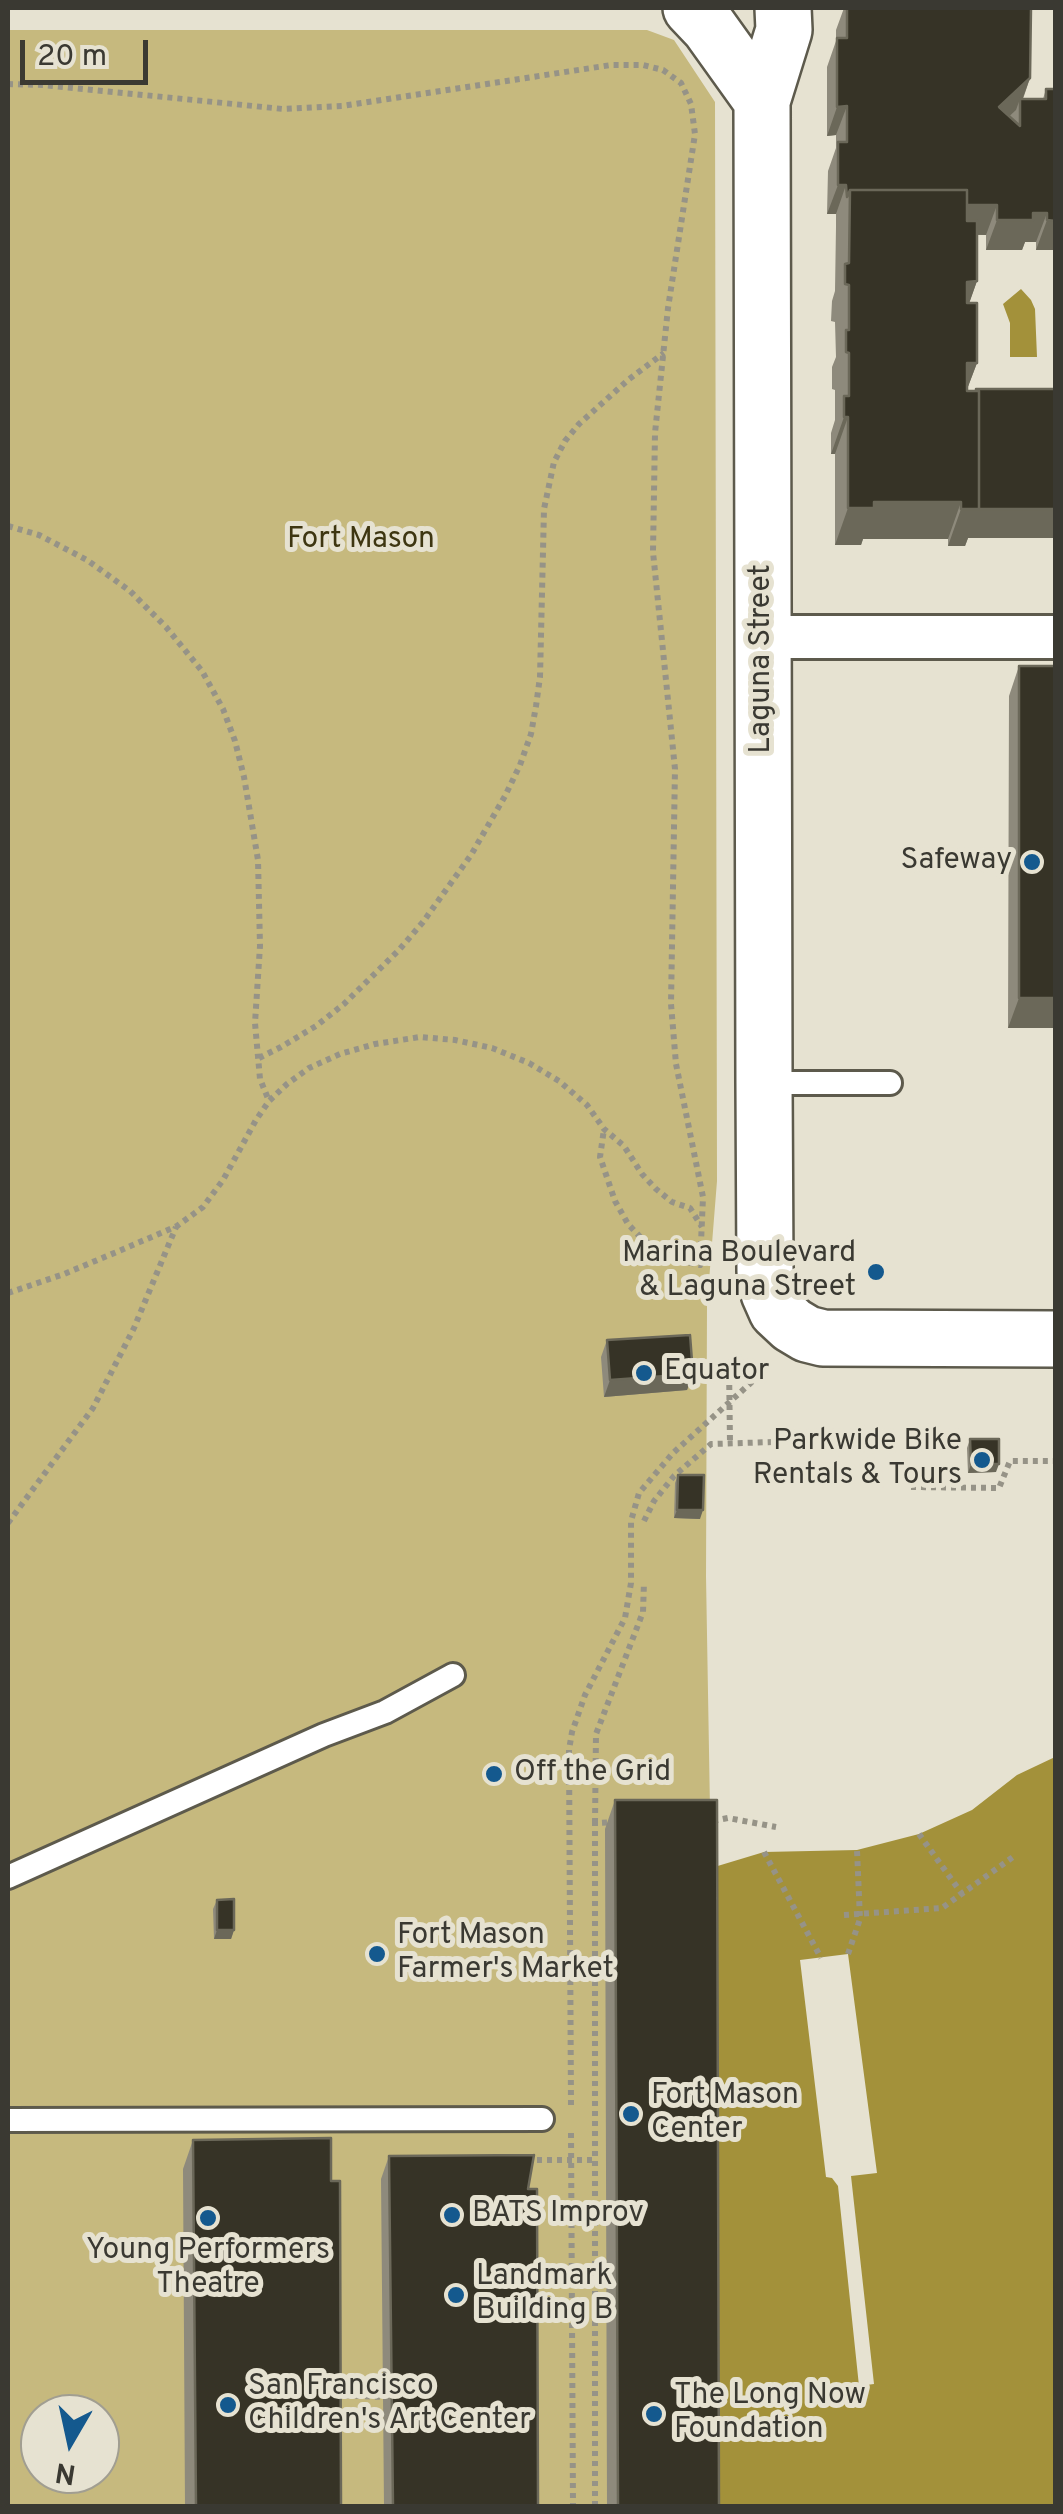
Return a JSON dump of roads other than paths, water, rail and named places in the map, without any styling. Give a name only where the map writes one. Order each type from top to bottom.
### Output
[{"type":"main road","points":[[691,8],[762,100]]},
{"type":"main road","name":"Laguna Street","points":[[783,8],[784,30],[762,100],[765,1271],[769,1293],[777,1311],[792,1325],[823,1338],[1056,1339]]},
{"type":"street","points":[[762,637],[1056,637]]},
{"type":"lane","points":[[764,1083],[890,1083]]},
{"type":"lane","points":[[8,1877],[274,1757],[385,1712],[453,1675]]},
{"type":"lane","points":[[8,2120],[542,2119]]},
{"type":"place","name":"Safeway","points":[[1032,862]]},
{"type":"place","name":"Marina Boulevard & Laguna Street","points":[[876,1272]]},
{"type":"place","name":"Equator","points":[[644,1373]]},
{"type":"place","name":"Parkwide Bike Rentals & Tours","points":[[982,1460]]},
{"type":"place","name":"Off the Grid","points":[[494,1774]]},
{"type":"place","name":"Fort Mason Farmer's Market","points":[[377,1954]]},
{"type":"place","name":"Fort Mason Center","points":[[631,2114]]},
{"type":"place","name":"BATS Improv","points":[[452,2215]]},
{"type":"place","name":"Young Performers Theatre","points":[[208,2218]]},
{"type":"place","name":"Landmark Building B","points":[[456,2295]]},
{"type":"place","name":"San Francisco Children's Art Center","points":[[228,2405]]},
{"type":"place","name":"The Long Now Foundation","points":[[654,2414]]},
{"type":"park label","name":"Fort Mason","points":[[361,541]]}]
